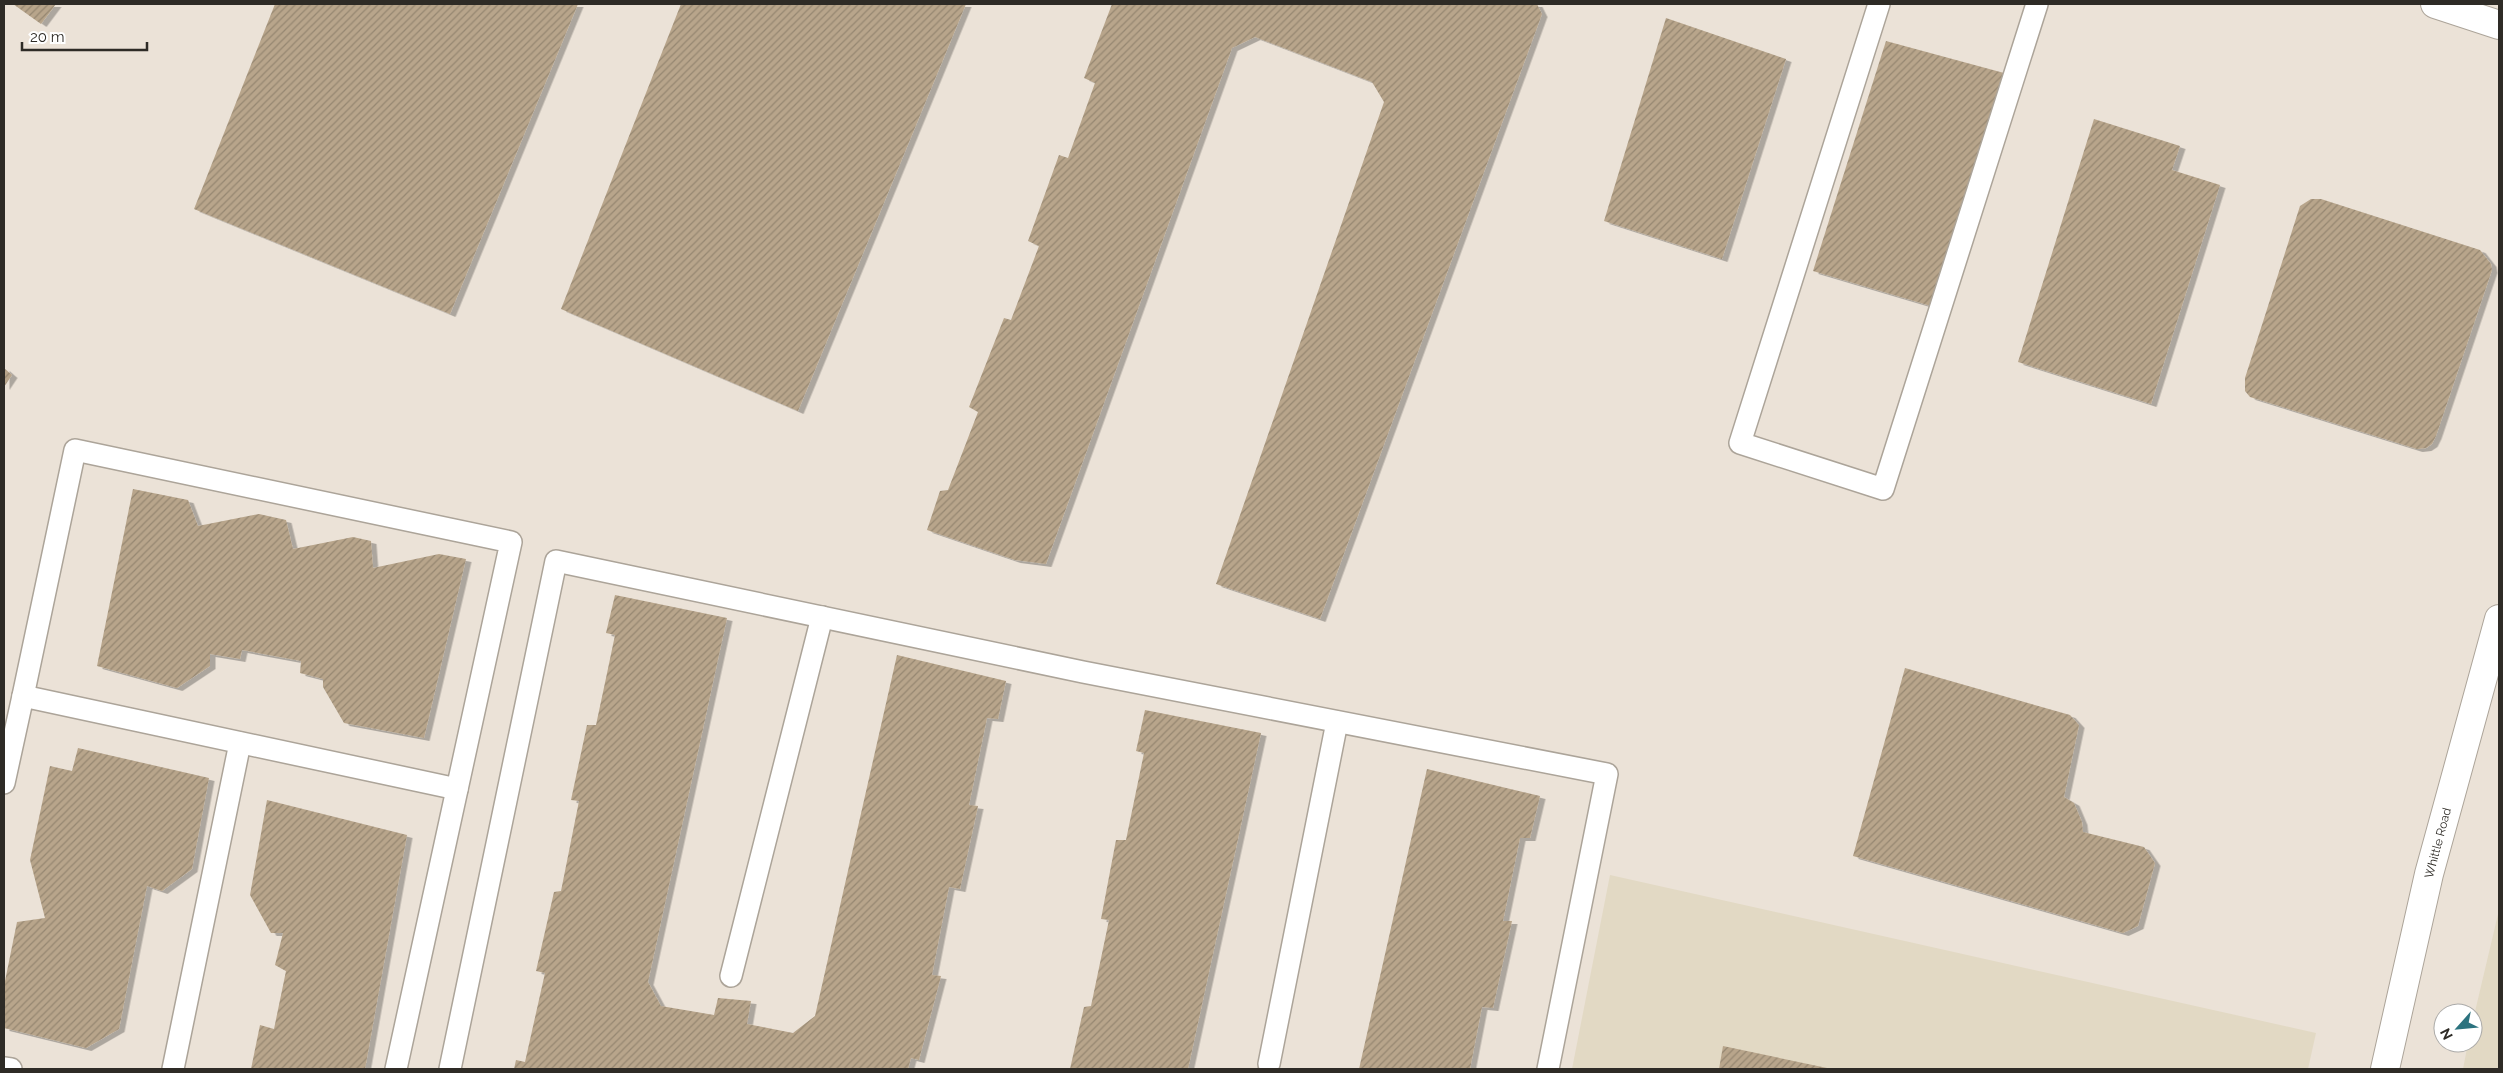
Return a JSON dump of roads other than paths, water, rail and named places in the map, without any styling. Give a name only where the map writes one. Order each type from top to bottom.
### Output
[{"type":"street","points":[[2435,4],[2499,25]]},
{"type":"street","name":"Whittle Road","points":[[2385,1069],[2429,874],[2497,634]]},
{"type":"lane","points":[[1879,4],[1740,443],[1883,489],[2037,4]]},
{"type":"lane","points":[[4,783],[75,450],[511,542],[396,1069]]},
{"type":"lane","points":[[450,1069],[556,561],[1093,674],[1607,774],[1548,1069]]},
{"type":"lane","points":[[731,976],[822,617]]},
{"type":"lane","points":[[23,696],[458,789]]},
{"type":"lane","points":[[1268,1064],[1337,722]]},
{"type":"lane","points":[[173,1069],[240,742]]},
{"type":"lane","points":[[4,1068],[11,1069]]}]
